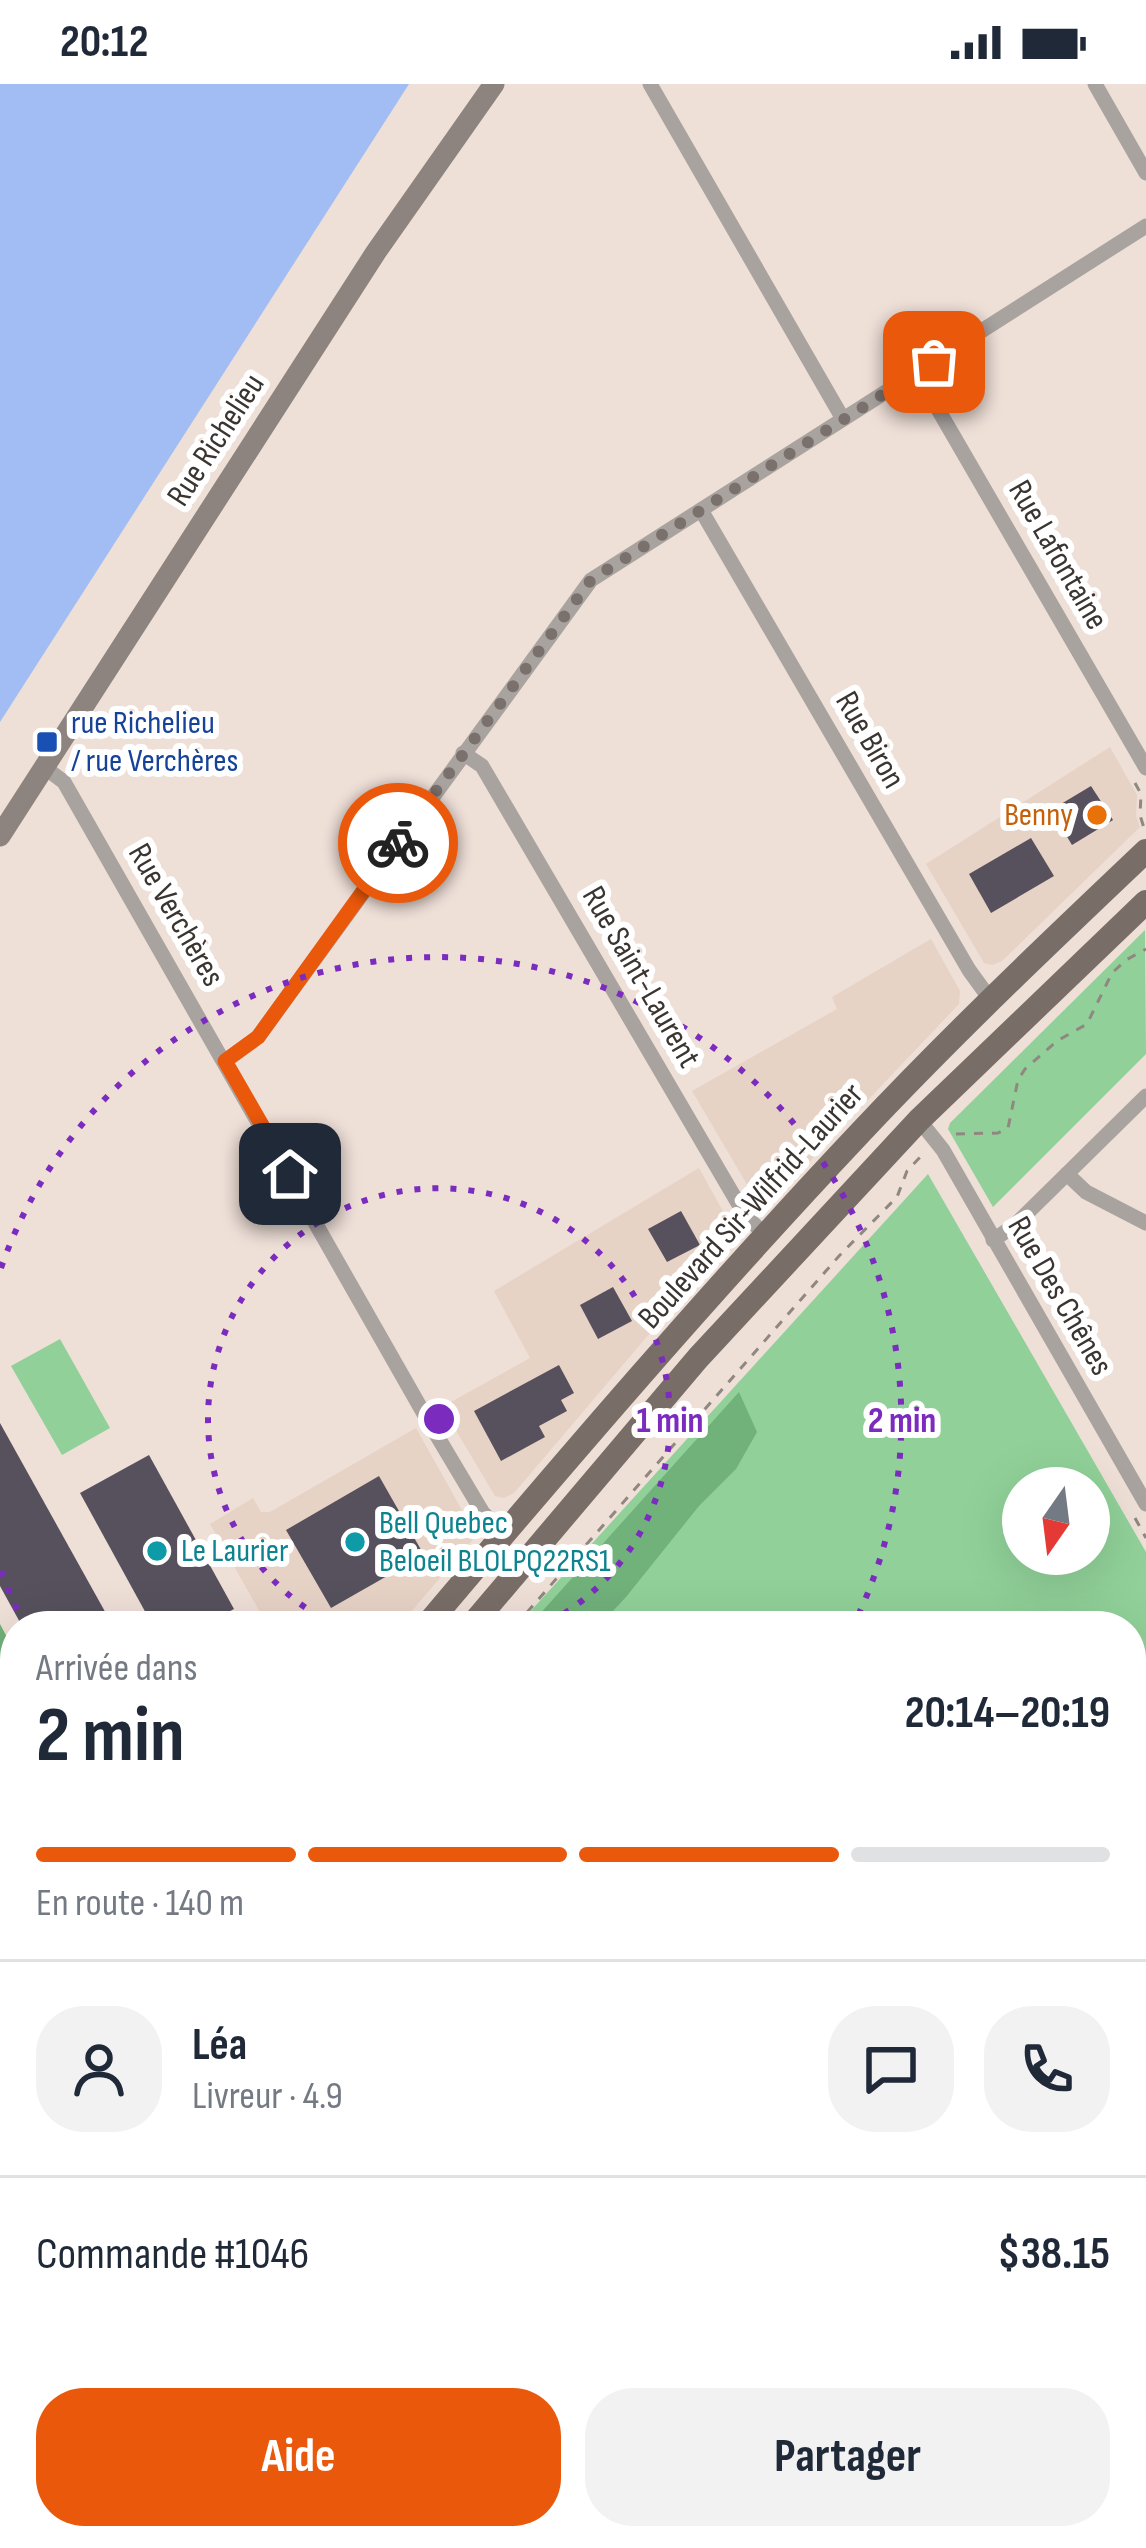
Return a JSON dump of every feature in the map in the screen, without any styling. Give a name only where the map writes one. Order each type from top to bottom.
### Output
[{"type":"main road","name":"Rue Richelieu","points":[[0,836],[376,252],[494,84]]},
{"type":"main road","name":"Boulevard Sir-Wilfrid-Laurier","points":[[439,1611],[765,1235],[990,999],[1146,851]]},
{"type":"main road","name":"Boulevard Sir-Wilfrid-Laurier","points":[[484,1611],[698,1358],[919,1120],[1146,902]]},
{"type":"street","points":[[650,84],[843,419]]},
{"type":"street","points":[[1095,84],[1146,172]]},
{"type":"street","points":[[225,1061],[258,1037],[585,586],[1146,226]]},
{"type":"street","name":"Rue Lafontaine","points":[[917,373],[1146,768]]},
{"type":"street","name":"Rue Biron","points":[[701,510],[990,999]]},
{"type":"street","name":"Rue Saint-Laurent","points":[[463,752],[482,766],[746,1215],[765,1235]]},
{"type":"street","name":"Rue Verchères","points":[[44,767],[64,782],[483,1514],[504,1533]]},
{"type":"street","points":[[993,1240],[1014,1226],[1146,1096]]},
{"type":"street","name":"Rue Des Chênes","points":[[919,1120],[943,1150],[1146,1504]]},
{"type":"street","points":[[1067,1174],[1086,1192],[1146,1223]]},
{"type":"path","points":[[949,1134],[1008,1128],[1018,1080],[1025,1069],[1088,1024],[1112,974],[1146,949]]},
{"type":"path","points":[[528,1611],[839,1256],[897,1197],[908,1171],[924,1153]]},
{"type":"shaded area","points":[[1110,747],[1137,795],[1140,827],[1002,961],[984,963],[926,864]]},
{"type":"shaded area","points":[[931,939],[960,991],[959,1004],[773,1200],[760,1202],[692,1091],[837,1009],[832,997]]},
{"type":"shaded area","points":[[699,1168],[735,1233],[514,1493],[495,1496],[442,1407],[530,1358],[494,1291]]},
{"type":"shaded area","points":[[416,1428],[474,1538],[412,1611],[259,1611],[210,1524],[253,1498],[261,1512],[270,1512]]},
{"type":"green space","points":[[1145,930],[1146,1054],[993,1207],[948,1129],[950,1123]]},
{"type":"green space","points":[[928,1174],[1097,1467],[1002,1467],[1002,1575],[1110,1575],[1110,1490],[1146,1552],[1146,1611],[531,1611]]},
{"type":"green space","points":[[60,1339],[110,1428],[62,1455],[11,1366]]},
{"type":"green space","points":[[739,1392],[757,1432],[736,1469],[699,1506],[626,1597],[613,1611],[542,1611]]},
{"type":"water","points":[[0,84],[409,84],[0,722]]},
{"type":"building","points":[[1091,786],[1113,820],[1072,845],[1051,810]]},
{"type":"building","points":[[1031,838],[1054,876],[991,913],[969,874]]},
{"type":"building","points":[[681,1211],[700,1245],[667,1262],[648,1229]]},
{"type":"building","points":[[613,1287],[632,1321],[598,1339],[580,1305]]},
{"type":"building","points":[[559,1365],[574,1393],[561,1400],[567,1411],[539,1426],[545,1437],[501,1461],[474,1411]]},
{"type":"building","name":"Le Laurier","points":[[0,1423],[105,1611],[14,1611],[0,1586]]},
{"type":"building","name":"Le Laurier","points":[[149,1455],[234,1609],[145,1611],[80,1493]]},
{"type":"building","name":"Bell Quebec Beloeil BLOLPQ22RS1","points":[[379,1476],[424,1555],[331,1608],[286,1530]]},
{"type":"way so far","points":[[398,843],[591,580],[934,362]]},
{"type":"place","name":"rue Richelieu / rue Verchères","points":[[47,742]]},
{"type":"place","name":"Benny","points":[[1097,815]]},
{"type":"place","name":"Bell Quebec Beloeil BLOLPQ22RS1","points":[[355,1542]]},
{"type":"place","name":"Le Laurier","points":[[157,1551]]},
{"type":"route","points":[[290,1174],[225,1061],[258,1037],[398,843]]}]
